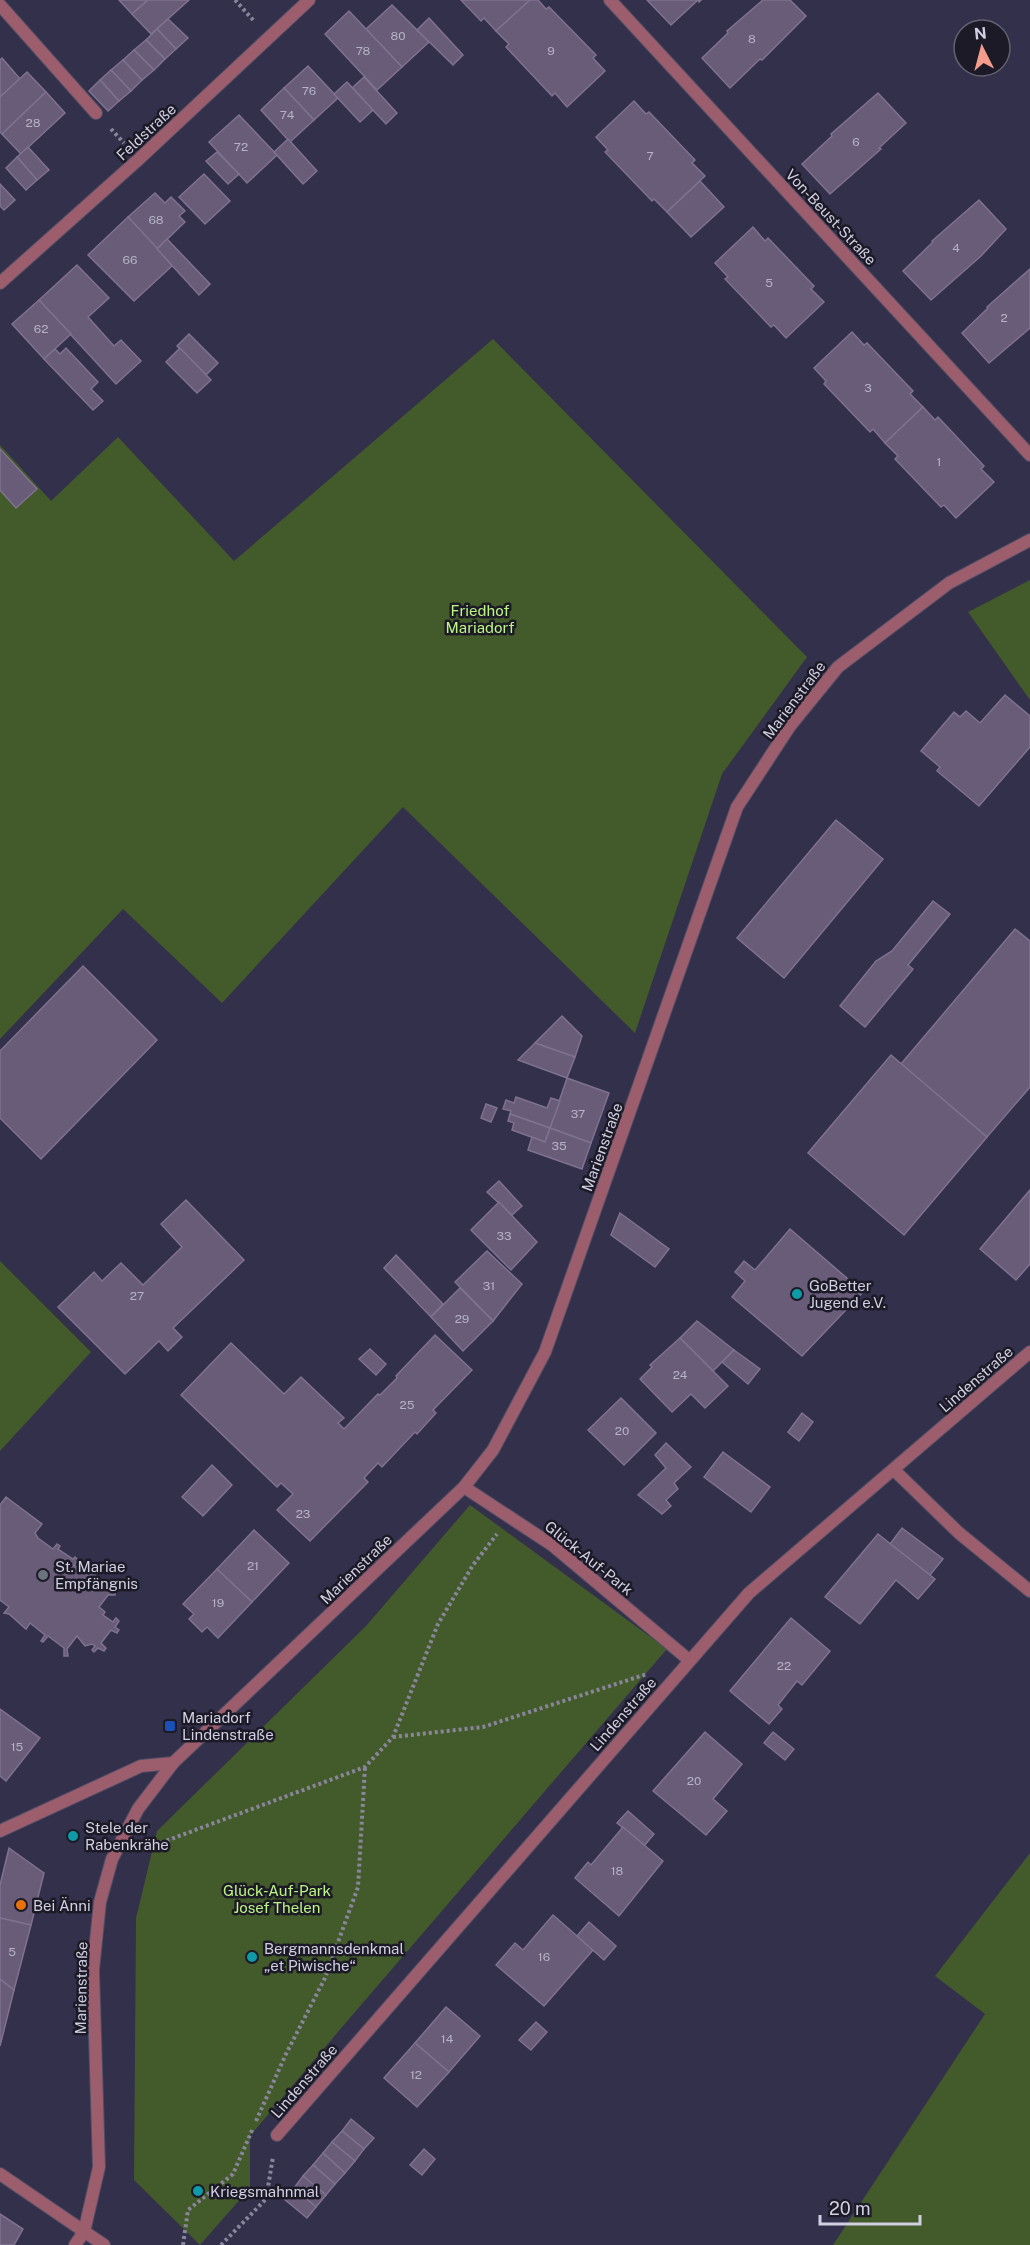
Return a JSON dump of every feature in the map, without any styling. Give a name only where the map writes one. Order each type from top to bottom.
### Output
[{"type":"street","name":"Feldstraße","points":[[0,283],[139,159],[309,0]]},
{"type":"street","name":"Von-Beust-Straße","points":[[610,0],[1030,455]]},
{"type":"street","points":[[0,5],[96,113]]},
{"type":"street","name":"Marienstraße","points":[[84,2232],[99,2167],[93,1970],[100,1902],[112,1859],[138,1809],[173,1763],[464,1487],[494,1450],[545,1352],[737,807],[790,726],[838,667],[949,583],[1030,540]]},
{"type":"street","name":"Lindenstraße","points":[[277,2135],[749,1593],[1030,1352]]},
{"type":"street","points":[[894,1470],[959,1533],[1030,1591]]},
{"type":"street","name":"Glück-Auf-Park","points":[[464,1487],[552,1545],[689,1660]]},
{"type":"street","points":[[0,1831],[141,1766],[173,1763]]},
{"type":"street","points":[[0,2174],[104,2245]]},
{"type":"street","points":[[75,2245],[84,2232]]},
{"type":"path","points":[[96,113],[139,159]]},
{"type":"path","points":[[112,1859],[168,1841],[365,1767],[393,1737],[438,1624],[473,1565],[510,1516]]},
{"type":"path","points":[[393,1737],[483,1727],[689,1660]]},
{"type":"path","points":[[183,2245],[188,2210],[233,2174],[286,2054],[325,1978],[358,1887],[365,1767]]},
{"type":"path","points":[[221,2245],[266,2199],[277,2135]]},
{"type":"green space","name":"Friedhof Mariadorf","points":[[493,339],[807,657],[722,774],[635,1033],[403,807],[222,1003],[123,909],[0,1039],[0,445],[51,501],[118,437],[234,561]]},
{"type":"green space","points":[[1030,580],[1030,700],[968,612]]},
{"type":"green space","points":[[0,1261],[91,1352],[0,1451]]},
{"type":"green space","name":"Glück-Auf-Park Josef Thelen","points":[[470,1505],[667,1649],[250,2136],[250,2188],[200,2245],[134,2180],[136,1918],[157,1831],[366,1626]]},
{"type":"green space","points":[[1030,1853],[1030,2245],[833,2245],[985,2014],[935,1976]]},
{"type":"building","points":[[119,0],[148,0],[132,14]]},
{"type":"building","points":[[148,0],[189,0],[151,34],[132,14]]},
{"type":"building","points":[[461,0],[530,0],[496,31],[484,18],[481,21]]},
{"type":"building","points":[[530,0],[538,0],[546,9],[549,7],[596,55],[593,58],[605,71],[567,107],[555,93],[552,96],[506,47],[509,44],[496,31]]},
{"type":"building","points":[[647,0],[698,0],[671,25]]},
{"type":"building","points":[[763,0],[790,0],[806,16],[730,88],[702,58],[728,33],[727,31]]},
{"type":"building","points":[[392,5],[429,42],[402,67],[366,29]]},
{"type":"building","points":[[349,11],[402,67],[377,90],[325,34]]},
{"type":"building","points":[[429,18],[463,55],[453,65],[417,30]]},
{"type":"building","points":[[168,19],[188,38],[176,49],[157,29]]},
{"type":"building","points":[[157,29],[176,49],[165,59],[146,40]]},
{"type":"building","points":[[146,40],[165,59],[154,70],[134,50]]},
{"type":"building","points":[[134,50],[154,70],[142,80],[123,60]]},
{"type":"building","points":[[2,58],[20,79],[0,97],[0,60]]},
{"type":"building","points":[[123,60],[142,80],[131,91],[111,70]]},
{"type":"building","points":[[308,66],[338,98],[314,120],[284,88]]},
{"type":"building","points":[[111,70],[131,91],[119,101],[100,80]]},
{"type":"building","points":[[27,72],[46,92],[2,134],[0,132],[0,97]]},
{"type":"building","points":[[364,77],[397,113],[386,124],[352,88]]},
{"type":"building","points":[[100,80],[119,101],[108,111],[89,91]]},
{"type":"building","points":[[347,82],[373,110],[360,122],[334,94]]},
{"type":"building","points":[[284,88],[314,120],[290,142],[261,110]]},
{"type":"building","points":[[46,92],[65,113],[21,154],[2,134]]},
{"type":"building","points":[[878,93],[906,123],[879,148],[881,149],[830,194],[802,164],[832,136],[831,134]]},
{"type":"building","points":[[634,101],[646,114],[649,112],[695,160],[692,163],[705,176],[667,212],[654,199],[652,201],[605,152],[608,150],[596,137]]},
{"type":"building","points":[[239,115],[277,155],[247,183],[209,142]]},
{"type":"building","points":[[288,139],[317,171],[303,184],[274,152]]},
{"type":"building","points":[[28,147],[49,170],[37,180],[17,157]]},
{"type":"building","points":[[217,152],[239,174],[228,184],[206,161]]},
{"type":"building","points":[[17,157],[37,180],[26,190],[6,168]]},
{"type":"building","points":[[204,174],[230,201],[205,224],[179,197]]},
{"type":"building","points":[[700,181],[724,207],[691,237],[667,212]]},
{"type":"building","points":[[0,184],[15,200],[4,210],[0,206]]},
{"type":"building","points":[[155,193],[165,203],[171,197],[185,211],[179,216],[185,222],[157,249],[128,217]]},
{"type":"building","points":[[979,200],[1006,229],[981,256],[931,300],[903,271],[932,241]]},
{"type":"building","points":[[128,217],[173,265],[134,301],[88,255]]},
{"type":"building","points":[[753,227],[765,241],[768,238],[814,286],[811,289],[824,302],[786,338],[774,325],[771,327],[725,279],[728,277],[715,263]]},
{"type":"building","points":[[167,239],[210,284],[199,295],[157,249]]},
{"type":"building","points":[[77,265],[109,298],[88,317],[114,346],[121,340],[141,361],[116,384],[39,300]]},
{"type":"building","points":[[1030,269],[1030,328],[989,363],[962,333]]},
{"type":"building","points":[[39,300],[71,334],[44,359],[12,324]]},
{"type":"building","points":[[852,332],[864,345],[867,343],[913,391],[910,394],[923,407],[885,443],[873,429],[870,432],[824,384],[826,381],[814,368]]},
{"type":"building","points":[[189,334],[218,363],[206,375],[177,346]]},
{"type":"building","points":[[66,348],[98,382],[91,389],[103,401],[93,410],[44,359],[55,349],[60,354]]},
{"type":"building","points":[[180,348],[211,380],[197,393],[166,362]]},
{"type":"building","points":[[923,407],[935,420],[938,417],[984,466],[981,469],[994,482],[956,518],[944,505],[941,507],[895,459],[898,456],[885,443]]},
{"type":"building","points":[[0,449],[37,489],[16,508],[0,490]]},
{"type":"building","points":[[1005,695],[1030,716],[1030,747],[979,806],[937,771],[940,767],[921,751],[954,712],[960,717],[966,711],[980,723]]},
{"type":"building","points":[[836,820],[883,859],[784,978],[737,938]]},
{"type":"building","points":[[933,901],[950,914],[908,965],[913,969],[865,1027],[840,1006],[876,961],[892,951]]},
{"type":"building","points":[[1015,929],[1030,941],[1030,1087],[987,1137],[901,1064]]},
{"type":"building","points":[[83,966],[157,1040],[41,1159],[0,1118],[0,1051]]},
{"type":"building","points":[[562,1016],[582,1036],[575,1057],[535,1043]]},
{"type":"building","points":[[535,1043],[575,1057],[567,1078],[518,1060]]},
{"type":"building","points":[[891,1055],[987,1137],[904,1235],[808,1153]]},
{"type":"building","points":[[567,1078],[609,1093],[591,1143],[550,1128]]},
{"type":"building","points":[[516,1097],[547,1108],[551,1098],[560,1101],[550,1128],[510,1114],[511,1111],[503,1109],[506,1100],[514,1103]]},
{"type":"building","points":[[486,1104],[497,1108],[491,1122],[481,1118]]},
{"type":"building","points":[[510,1114],[550,1128],[545,1142],[512,1130],[514,1123],[508,1121]]},
{"type":"building","points":[[550,1128],[591,1143],[582,1169],[528,1150],[532,1137],[545,1142]]},
{"type":"building","points":[[499,1181],[522,1206],[512,1215],[487,1192]]},
{"type":"building","points":[[1030,1190],[1030,1264],[1016,1280],[980,1249]]},
{"type":"building","points":[[186,1200],[244,1260],[173,1328],[182,1337],[168,1351],[159,1341],[125,1374],[58,1307],[94,1272],[102,1281],[121,1263],[143,1285],[182,1247],[161,1224]]},
{"type":"building","points":[[499,1202],[537,1242],[511,1270],[471,1230]]},
{"type":"building","points":[[620,1213],[669,1249],[655,1267],[611,1235]]},
{"type":"building","name":"GoBetter Jugend e.V.","points":[[790,1229],[863,1292],[802,1356],[732,1297],[745,1281],[735,1272],[744,1261],[755,1270]]},
{"type":"building","points":[[487,1251],[522,1284],[493,1321],[455,1282]]},
{"type":"building","points":[[396,1255],[443,1304],[431,1317],[384,1268]]},
{"type":"building","points":[[460,1288],[493,1321],[463,1351],[431,1317]]},
{"type":"building","points":[[697,1321],[734,1350],[713,1371],[680,1338]]},
{"type":"building","points":[[435,1335],[472,1370],[433,1410],[436,1413],[417,1434],[415,1432],[382,1467],[378,1463],[364,1478],[368,1482],[310,1541],[277,1510],[293,1494],[281,1483],[277,1487],[181,1395],[231,1343],[284,1394],[301,1377],[344,1418],[338,1423],[344,1429],[397,1378],[396,1376]]},
{"type":"building","points":[[680,1338],[728,1386],[705,1408],[691,1394],[672,1412],[640,1379],[652,1367],[650,1365]]},
{"type":"building","points":[[370,1349],[386,1364],[376,1375],[359,1359]]},
{"type":"building","points":[[734,1350],[760,1369],[748,1384],[722,1362]]},
{"type":"building","points":[[621,1398],[656,1433],[624,1465],[588,1430]]},
{"type":"building","points":[[802,1413],[813,1422],[799,1441],[788,1432]]},
{"type":"building","points":[[666,1443],[691,1467],[674,1483],[678,1489],[666,1500],[671,1506],[662,1514],[638,1495],[666,1468],[655,1455]]},
{"type":"building","points":[[723,1452],[770,1487],[751,1512],[704,1477]]},
{"type":"building","points":[[212,1465],[232,1485],[203,1516],[182,1497]]},
{"type":"building","name":"St. Mariae Empfängnis","points":[[6,1497],[42,1524],[35,1533],[38,1538],[53,1549],[57,1544],[60,1546],[58,1549],[78,1560],[74,1565],[89,1576],[93,1571],[96,1574],[92,1579],[109,1592],[115,1591],[115,1595],[108,1595],[99,1607],[105,1612],[103,1615],[113,1622],[116,1618],[119,1621],[115,1627],[119,1630],[117,1633],[111,1630],[101,1643],[106,1648],[104,1651],[98,1648],[94,1652],[92,1650],[95,1646],[92,1644],[85,1646],[77,1636],[67,1649],[68,1656],[64,1656],[64,1648],[48,1636],[43,1642],[41,1641],[45,1635],[30,1623],[26,1629],[9,1614],[4,1613],[9,1607],[0,1600],[0,1505]]},
{"type":"building","points":[[902,1528],[943,1559],[930,1575],[890,1544]]},
{"type":"building","points":[[254,1530],[289,1563],[252,1602],[217,1569]]},
{"type":"building","points":[[878,1534],[935,1579],[918,1599],[896,1580],[860,1624],[825,1597]]},
{"type":"building","points":[[217,1569],[252,1602],[218,1638],[207,1627],[202,1632],[189,1619],[194,1614],[183,1604]]},
{"type":"building","points":[[791,1618],[830,1651],[802,1685],[797,1681],[778,1705],[782,1709],[769,1724],[730,1691]]},
{"type":"building","points":[[0,1709],[40,1738],[6,1781],[0,1776]]},
{"type":"building","points":[[705,1732],[742,1764],[713,1799],[727,1811],[706,1835],[653,1791]]},
{"type":"building","points":[[773,1732],[794,1749],[785,1760],[764,1743]]},
{"type":"building","points":[[628,1811],[654,1834],[644,1846],[617,1823]]},
{"type":"building","points":[[623,1827],[663,1861],[619,1916],[575,1878],[588,1862],[591,1865]]},
{"type":"building","points":[[9,1848],[44,1873],[31,1925],[0,1918],[0,1885]]},
{"type":"building","points":[[553,1915],[593,1950],[544,2006],[496,1965],[515,1943],[523,1950]]},
{"type":"building","points":[[0,1918],[31,1925],[14,1990],[0,1979]]},
{"type":"building","points":[[589,1922],[616,1946],[604,1960],[577,1936]]},
{"type":"building","points":[[0,1979],[14,1990],[0,2046]]},
{"type":"building","points":[[446,2007],[480,2036],[449,2072],[415,2043]]},
{"type":"building","points":[[536,2022],[547,2032],[531,2050],[519,2040]]},
{"type":"building","points":[[415,2043],[449,2072],[417,2107],[384,2078]]},
{"type":"building","points":[[351,2119],[374,2138],[364,2149],[342,2131]]},
{"type":"building","points":[[342,2131],[364,2149],[355,2161],[332,2142]]},
{"type":"building","points":[[332,2142],[355,2161],[345,2173],[323,2153]]},
{"type":"building","points":[[424,2149],[435,2159],[422,2175],[410,2165]]},
{"type":"building","points":[[323,2153],[345,2173],[335,2184],[313,2165]]},
{"type":"building","points":[[313,2165],[335,2184],[326,2195],[303,2176]]},
{"type":"building","points":[[303,2176],[326,2195],[316,2207],[294,2188]]},
{"type":"building","points":[[294,2188],[316,2207],[307,2218],[284,2199]]},
{"type":"building","points":[[0,2214],[23,2229],[14,2245],[0,2245]]},
{"type":"place","name":"GoBetter Jugend e.V.","points":[[797,1294]]},
{"type":"place","name":"St. Mariae Empfängnis","points":[[43,1575]]},
{"type":"place","name":"Mariadorf Lindenstraße","points":[[170,1726]]},
{"type":"place","name":"Stele der Rabenkrähe","points":[[73,1836]]},
{"type":"place","name":"Bei Änni","points":[[21,1905]]},
{"type":"place","name":"Bergmannsdenkmal „et Piwische“","points":[[252,1957]]},
{"type":"place","name":"Kriegsmahnmal","points":[[198,2191]]}]
